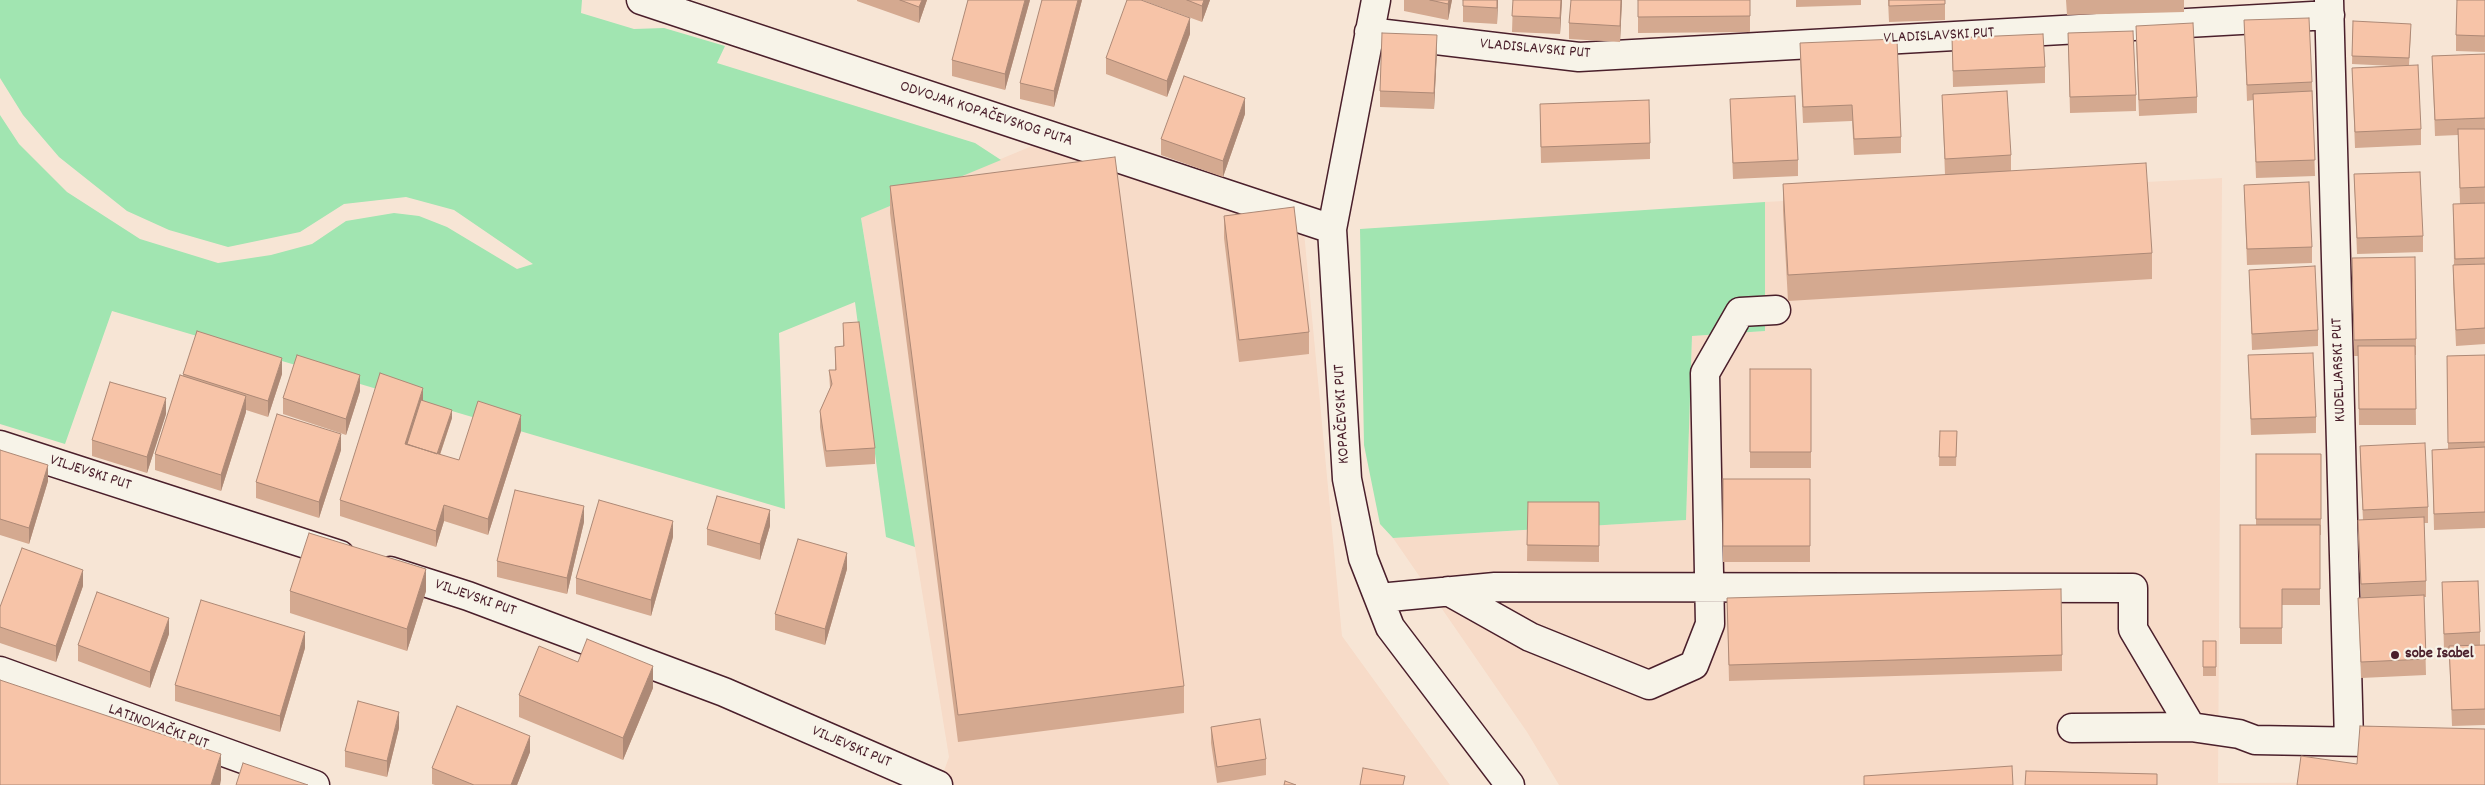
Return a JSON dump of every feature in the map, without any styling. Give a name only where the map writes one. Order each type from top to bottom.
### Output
[{"type":"street","name":"ODVOJAK KOPAČEVSKOG PUTA","points":[[641,0],[1332,230]]},
{"type":"street","name":"KOPAČEVSKI PUT","points":[[1376,0],[1332,230],[1347,479],[1362,558],[1390,627],[1510,785]]},
{"type":"street","name":"VLADISLAVSKI PUT","points":[[1369,32],[1579,57],[2330,7]]},
{"type":"street","name":"KUDELJARSKI PUT","points":[[2330,7],[2350,741]]},
{"type":"street","points":[[1448,591],[1530,637],[1650,685],[1694,665],[1710,624],[1705,373],[1740,312],[1776,310]]},
{"type":"street","name":"VILJEVSKI PUT","points":[[0,445],[468,596],[724,692],[938,785]]},
{"type":"street","points":[[1378,598],[1495,587],[2133,588],[2133,629],[2191,727]]},
{"type":"street","name":"LATINOVAČKI PUT","points":[[0,671],[315,785]]},
{"type":"street","points":[[2072,728],[2191,727],[2238,734],[2255,740],[2350,741],[2398,744]]},
{"type":"shaded area","points":[[1032,146],[1304,232],[1342,636],[1450,785],[939,785],[949,757],[861,217]]},
{"type":"shaded area","points":[[2222,178],[2218,783],[2485,782],[2485,785],[1559,785],[1527,732],[1393,538],[1686,520],[1692,336],[1765,331],[1765,202]]},
{"type":"green space","points":[[0,0],[582,0],[581,13],[634,29],[664,28],[725,46],[717,63],[975,143],[1001,160],[861,218],[915,547],[886,537],[855,302],[779,333],[785,509],[112,311],[65,444],[0,424],[0,115],[19,144],[67,192],[140,239],[218,263],[271,255],[312,244],[346,221],[394,213],[419,216],[447,227],[517,269],[533,264],[454,210],[406,197],[344,204],[300,232],[228,247],[169,230],[127,211],[59,157],[23,115],[0,78]]},
{"type":"green space","points":[[1765,202],[1765,331],[1692,336],[1686,520],[1393,538],[1380,524],[1364,445],[1360,229]]},
{"type":"building","points":[[900,0],[922,0],[919,7]]},
{"type":"building","points":[[968,0],[1025,0],[1005,74],[952,60]]},
{"type":"building","points":[[1042,0],[1078,0],[1054,91],[1020,83]]},
{"type":"building","points":[[1127,0],[1141,0],[1190,18],[1167,81],[1106,58]]},
{"type":"building","points":[[1187,0],[1204,0],[1202,6]]},
{"type":"building","points":[[1430,0],[1449,0],[1448,4]]},
{"type":"building","points":[[1463,0],[1497,0],[1497,8],[1463,6]]},
{"type":"building","points":[[1513,0],[1561,0],[1560,18],[1512,16]]},
{"type":"building","points":[[1571,0],[1621,0],[1620,26],[1569,23]]},
{"type":"building","points":[[1638,0],[1750,0],[1750,16],[1638,17]]},
{"type":"building","points":[[1889,0],[1945,0],[1945,4],[1889,6]]},
{"type":"building","points":[[2457,0],[2485,0],[2485,36],[2456,35]]},
{"type":"building","points":[[2309,18],[2312,82],[2247,85],[2244,20]]},
{"type":"building","points":[[2353,21],[2411,24],[2409,58],[2352,56]]},
{"type":"building","points":[[2193,23],[2197,97],[2139,100],[2136,26]]},
{"type":"building","points":[[2133,31],[2136,95],[2070,97],[2068,33]]},
{"type":"building","points":[[1382,33],[1437,35],[1434,93],[1380,91]]},
{"type":"building","points":[[2043,34],[2045,67],[1953,71],[1952,38]]},
{"type":"building","points":[[1897,39],[1901,137],[1854,139],[1852,105],[1803,107],[1800,43]]},
{"type":"building","points":[[2485,54],[2485,118],[2435,120],[2432,56]]},
{"type":"building","points":[[2418,65],[2421,129],[2355,132],[2352,68]]},
{"type":"building","points":[[1184,76],[1245,98],[1223,161],[1161,139]]},
{"type":"building","points":[[2007,91],[2011,155],[1945,159],[1942,95]]},
{"type":"building","points":[[2312,91],[2315,160],[2256,162],[2253,94]]},
{"type":"building","points":[[1795,96],[1798,160],[1733,163],[1730,99]]},
{"type":"building","points":[[1649,100],[1650,143],[1541,147],[1540,104]]},
{"type":"building","points":[[2458,129],[2485,129],[2485,187],[2460,188]]},
{"type":"building","points":[[1115,157],[1184,686],[958,715],[890,186]]},
{"type":"building","points":[[2146,163],[2152,253],[1788,275],[1783,184]]},
{"type":"building","points":[[2420,172],[2423,236],[2357,238],[2354,174]]},
{"type":"building","points":[[2309,182],[2312,247],[2247,249],[2244,185]]},
{"type":"building","points":[[2485,203],[2485,258],[2455,259],[2453,204]]},
{"type":"building","points":[[1294,207],[1309,332],[1239,340],[1224,216]]},
{"type":"building","points":[[2415,257],[2416,339],[2354,340],[2352,258]]},
{"type":"building","points":[[2485,264],[2485,328],[2456,330],[2453,265]]},
{"type":"building","points":[[2315,266],[2318,330],[2252,334],[2249,270]]},
{"type":"building","points":[[859,322],[875,448],[826,451],[820,411],[832,384],[829,370],[836,370],[835,347],[844,346],[843,323]]},
{"type":"building","points":[[197,331],[282,358],[268,401],[183,374]]},
{"type":"building","points":[[2358,346],[2415,346],[2416,409],[2359,409]]},
{"type":"building","points":[[2313,353],[2316,417],[2251,419],[2248,355]]},
{"type":"building","points":[[297,355],[360,375],[346,419],[283,398]]},
{"type":"building","points":[[2485,355],[2485,442],[2448,443],[2447,356]]},
{"type":"building","points":[[1750,369],[1811,369],[1811,452],[1750,452]]},
{"type":"building","points":[[380,373],[423,388],[405,444],[459,460],[478,401],[521,415],[488,519],[444,505],[436,531],[340,500]]},
{"type":"building","points":[[180,375],[246,396],[221,475],[155,454]]},
{"type":"building","points":[[110,382],[166,398],[147,457],[92,440]]},
{"type":"building","points":[[421,400],[452,410],[437,454],[407,444]]},
{"type":"building","points":[[277,414],[341,434],[319,502],[256,482]]},
{"type":"building","points":[[1940,431],[1957,431],[1956,457],[1939,457]]},
{"type":"building","points":[[2425,443],[2428,507],[2363,510],[2360,446]]},
{"type":"building","points":[[2485,447],[2485,512],[2434,514],[2432,450]]},
{"type":"building","points":[[0,450],[48,465],[29,528],[0,519]]},
{"type":"building","points":[[2256,454],[2321,454],[2321,519],[2256,519]]},
{"type":"building","points":[[1723,479],[1810,479],[1810,546],[1723,546]]},
{"type":"building","points":[[515,490],[584,506],[567,578],[497,561]]},
{"type":"building","points":[[717,496],[770,510],[760,544],[707,529]]},
{"type":"building","points":[[599,500],[673,521],[651,600],[576,578]]},
{"type":"building","points":[[1528,502],[1599,502],[1599,546],[1527,545]]},
{"type":"building","points":[[2424,517],[2426,581],[2361,584],[2358,520]]},
{"type":"building","points":[[2240,525],[2320,525],[2320,589],[2282,589],[2282,628],[2240,628]]},
{"type":"building","points":[[309,533],[426,569],[407,629],[290,591]]},
{"type":"building","points":[[798,539],[847,553],[825,629],[775,614]]},
{"type":"building","points":[[22,548],[83,570],[56,646],[0,627],[0,607]]},
{"type":"building","points":[[2478,581],[2480,632],[2444,634],[2442,582]]},
{"type":"building","points":[[2061,589],[2062,655],[1729,665],[1727,598]]},
{"type":"building","points":[[97,592],[169,618],[150,672],[78,645]]},
{"type":"building","points":[[2424,595],[2426,659],[2361,662],[2358,598]]},
{"type":"building","points":[[201,600],[305,632],[280,716],[175,685]]},
{"type":"building","points":[[587,639],[653,666],[623,738],[519,695],[539,646],[578,662]]},
{"type":"building","points":[[2203,641],[2216,641],[2216,667],[2203,667]]},
{"type":"building","points":[[2485,645],[2485,709],[2452,710],[2449,646]]},
{"type":"building","points":[[0,680],[221,754],[211,785],[0,785]]},
{"type":"building","points":[[358,701],[399,712],[387,761],[345,751]]},
{"type":"building","points":[[457,706],[530,736],[511,785],[474,785],[432,768]]},
{"type":"building","points":[[1260,719],[1266,759],[1217,767],[1211,727]]},
{"type":"building","points":[[2360,726],[2485,729],[2485,785],[2297,785],[2301,756],[2357,764]]},
{"type":"building","points":[[243,763],[308,785],[236,785]]},
{"type":"building","points":[[2012,766],[2013,785],[1864,785],[1864,776]]},
{"type":"building","points":[[1363,768],[1405,776],[1403,785],[1360,785]]},
{"type":"building","points":[[2026,771],[2157,774],[2157,785],[2025,785]]},
{"type":"building","points":[[1285,781],[1296,785],[1284,785]]},
{"type":"place","name":"sobe Isabel","points":[[2395,655]]}]
